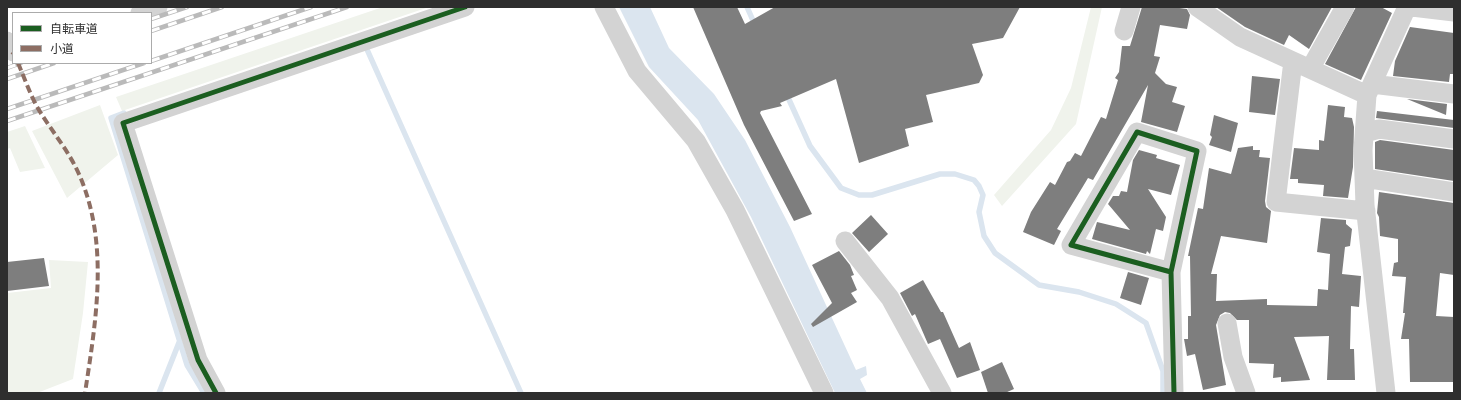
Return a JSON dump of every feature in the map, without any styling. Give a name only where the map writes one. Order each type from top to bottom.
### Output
[{"type":"street","points":[[143,12],[158,7]]},
{"type":"street","points":[[216,393],[198,360],[123,123],[465,7]]},
{"type":"street","points":[[604,7],[637,71],[696,141],[735,210],[824,393]]},
{"type":"street","points":[[1124,31],[1131,7]]},
{"type":"street","points":[[1198,7],[1240,37],[1310,69],[1369,90],[1454,94]]},
{"type":"street","points":[[1310,69],[1345,7]]},
{"type":"street","points":[[1386,393],[1366,210],[1364,178],[1365,133],[1369,90],[1407,7]]},
{"type":"street","points":[[1412,7],[1454,12]]},
{"type":"street","points":[[7,41],[12,50]]},
{"type":"street","points":[[1293,61],[1276,202],[1366,210]]},
{"type":"street","points":[[1365,133],[1379,129],[1454,140]]},
{"type":"street","points":[[1171,272],[1071,245],[1137,132],[1197,151],[1171,272],[1174,393]]},
{"type":"street","points":[[1364,178],[1454,192]]},
{"type":"street","points":[[845,241],[890,298],[942,393]]},
{"type":"street","points":[[1227,323],[1233,357],[1246,393]]},
{"type":"shaded area","points":[[383,7],[429,7],[122,111],[116,97]]},
{"type":"shaded area","points":[[619,7],[650,7],[669,48],[714,94],[745,140],[790,227],[856,370],[866,366],[867,375],[860,379],[867,393],[835,393],[751,217],[698,120],[649,67]]},
{"type":"shaded area","points":[[1091,7],[1102,7],[1076,124],[1002,206],[994,195],[1051,130],[1071,88]]},
{"type":"shaded area","points":[[100,105],[118,155],[67,198],[32,131]]},
{"type":"shaded area","points":[[25,126],[45,168],[20,172],[10,148],[7,149],[7,132]]},
{"type":"shaded area","points":[[49,260],[88,262],[83,313],[73,379],[37,393],[7,393],[7,293],[51,288]]},
{"type":"building","points":[[693,7],[737,7],[745,24],[775,7],[1020,7],[1003,38],[972,44],[983,75],[979,83],[926,95],[933,122],[905,129],[909,146],[859,163],[836,79],[780,103],[782,106],[761,111],[760,113],[812,214],[794,221],[744,125]]},
{"type":"building","points":[[1142,7],[1172,7],[1187,9],[1190,15],[1187,29],[1160,25],[1154,56],[1160,57],[1155,73],[1166,84],[1177,87],[1172,102],[1185,106],[1177,132],[1141,122],[1148,85],[1093,180],[1088,178],[1057,229],[1061,231],[1054,245],[1023,232],[1031,212],[1050,182],[1055,185],[1067,162],[1070,161],[1075,153],[1081,156],[1101,117],[1106,119],[1118,80],[1115,78],[1119,72],[1122,46],[1130,46]]},
{"type":"building","points":[[1216,7],[1332,7],[1309,49],[1289,35],[1284,45],[1245,27]]},
{"type":"building","points":[[1356,7],[1381,7],[1392,13],[1361,80],[1325,64]]},
{"type":"building","points":[[1410,27],[1454,33],[1454,74],[1450,74],[1449,82],[1393,76],[1395,61]]},
{"type":"building","points":[[1252,76],[1280,79],[1275,115],[1249,112]]},
{"type":"building","points":[[1407,99],[1447,104],[1446,115]]},
{"type":"building","points":[[1328,105],[1345,107],[1344,117],[1352,118],[1354,127],[1353,167],[1348,198],[1323,196],[1324,185],[1298,183],[1298,179],[1290,179],[1294,148],[1319,150],[1319,140],[1324,141]]},
{"type":"building","points":[[1377,111],[1454,120],[1454,128],[1376,118]]},
{"type":"building","points":[[1214,115],[1238,123],[1231,152],[1209,145],[1212,137],[1210,135]]},
{"type":"building","points":[[1380,140],[1454,150],[1454,181],[1375,169],[1375,142]]},
{"type":"building","points":[[1253,146],[1253,150],[1260,150],[1259,157],[1270,158],[1265,201],[1266,207],[1271,211],[1267,243],[1221,236],[1211,274],[1217,274],[1216,301],[1267,299],[1267,305],[1317,306],[1318,289],[1328,290],[1330,254],[1317,252],[1321,218],[1346,220],[1346,224],[1352,229],[1350,246],[1345,247],[1342,274],[1361,276],[1359,307],[1351,306],[1350,349],[1354,349],[1355,380],[1327,380],[1329,336],[1294,337],[1310,380],[1281,382],[1281,377],[1273,378],[1274,364],[1249,363],[1249,320],[1237,320],[1230,313],[1225,312],[1220,315],[1216,325],[1226,385],[1203,390],[1195,354],[1187,356],[1184,339],[1188,339],[1188,316],[1191,316],[1190,256],[1188,256],[1198,208],[1203,209],[1209,168],[1231,174],[1238,148]]},
{"type":"building","points":[[1139,150],[1157,155],[1156,158],[1180,165],[1171,195],[1148,189],[1166,217],[1163,231],[1156,229],[1150,254],[1147,251],[1146,254],[1092,239],[1097,222],[1130,230],[1108,204],[1113,196],[1119,196],[1121,191],[1127,192],[1133,160]]},
{"type":"building","points":[[1379,192],[1454,203],[1454,275],[1440,273],[1436,316],[1454,317],[1454,382],[1410,382],[1409,339],[1401,339],[1405,313],[1403,313],[1406,277],[1392,276],[1394,263],[1398,262],[1398,239],[1380,236],[1379,217],[1377,213]]},
{"type":"building","points":[[871,215],[888,234],[869,252],[852,233]]},
{"type":"building","points":[[839,251],[850,265],[854,275],[851,276],[857,290],[851,293],[857,302],[813,327],[811,324],[832,303],[812,265]]},
{"type":"building","points":[[44,258],[49,286],[7,291],[7,262]]},
{"type":"building","points":[[1128,272],[1149,278],[1141,305],[1120,298]]},
{"type":"building","points":[[923,280],[941,312],[943,312],[959,348],[970,342],[980,370],[957,378],[940,339],[928,344],[915,314],[912,316],[900,293]]},
{"type":"building","points":[[1002,362],[1014,389],[1005,393],[988,393],[981,372]]},
{"type":"waterway","points":[[747,7],[755,25]]},
{"type":"waterway","points":[[365,45],[521,393]]},
{"type":"waterway","points":[[786,93],[810,146],[841,188],[859,195],[872,195],[940,174],[955,174],[974,180],[979,186],[983,195],[979,212],[984,236],[995,253],[1039,285],[1079,292],[1116,304],[1146,323],[1163,371],[1163,393]]},
{"type":"waterway","points":[[124,113],[111,118],[187,365],[204,393]]},
{"type":"waterway","points":[[159,393],[180,340]]},
{"type":"railway","points":[[152,19],[187,7]]},
{"type":"railway","points":[[152,31],[222,7]]},
{"type":"railway","points":[[152,61],[311,7]]},
{"type":"railway","points":[[7,121],[347,7]]},
{"type":"railway","points":[[7,68],[18,64]]},
{"type":"railway","points":[[7,79],[51,64]]},
{"type":"railway","points":[[7,109],[141,64]]},
{"type":"marked path","points":[[18,64],[36,105],[69,155],[78,172],[88,199],[94,226],[98,281],[93,338],[85,393]]},
{"type":"cycle path","points":[[216,393],[198,360],[123,123],[465,7]]},
{"type":"cycle path","points":[[1171,272],[1071,245],[1137,132],[1197,151],[1171,272],[1174,393]]}]
